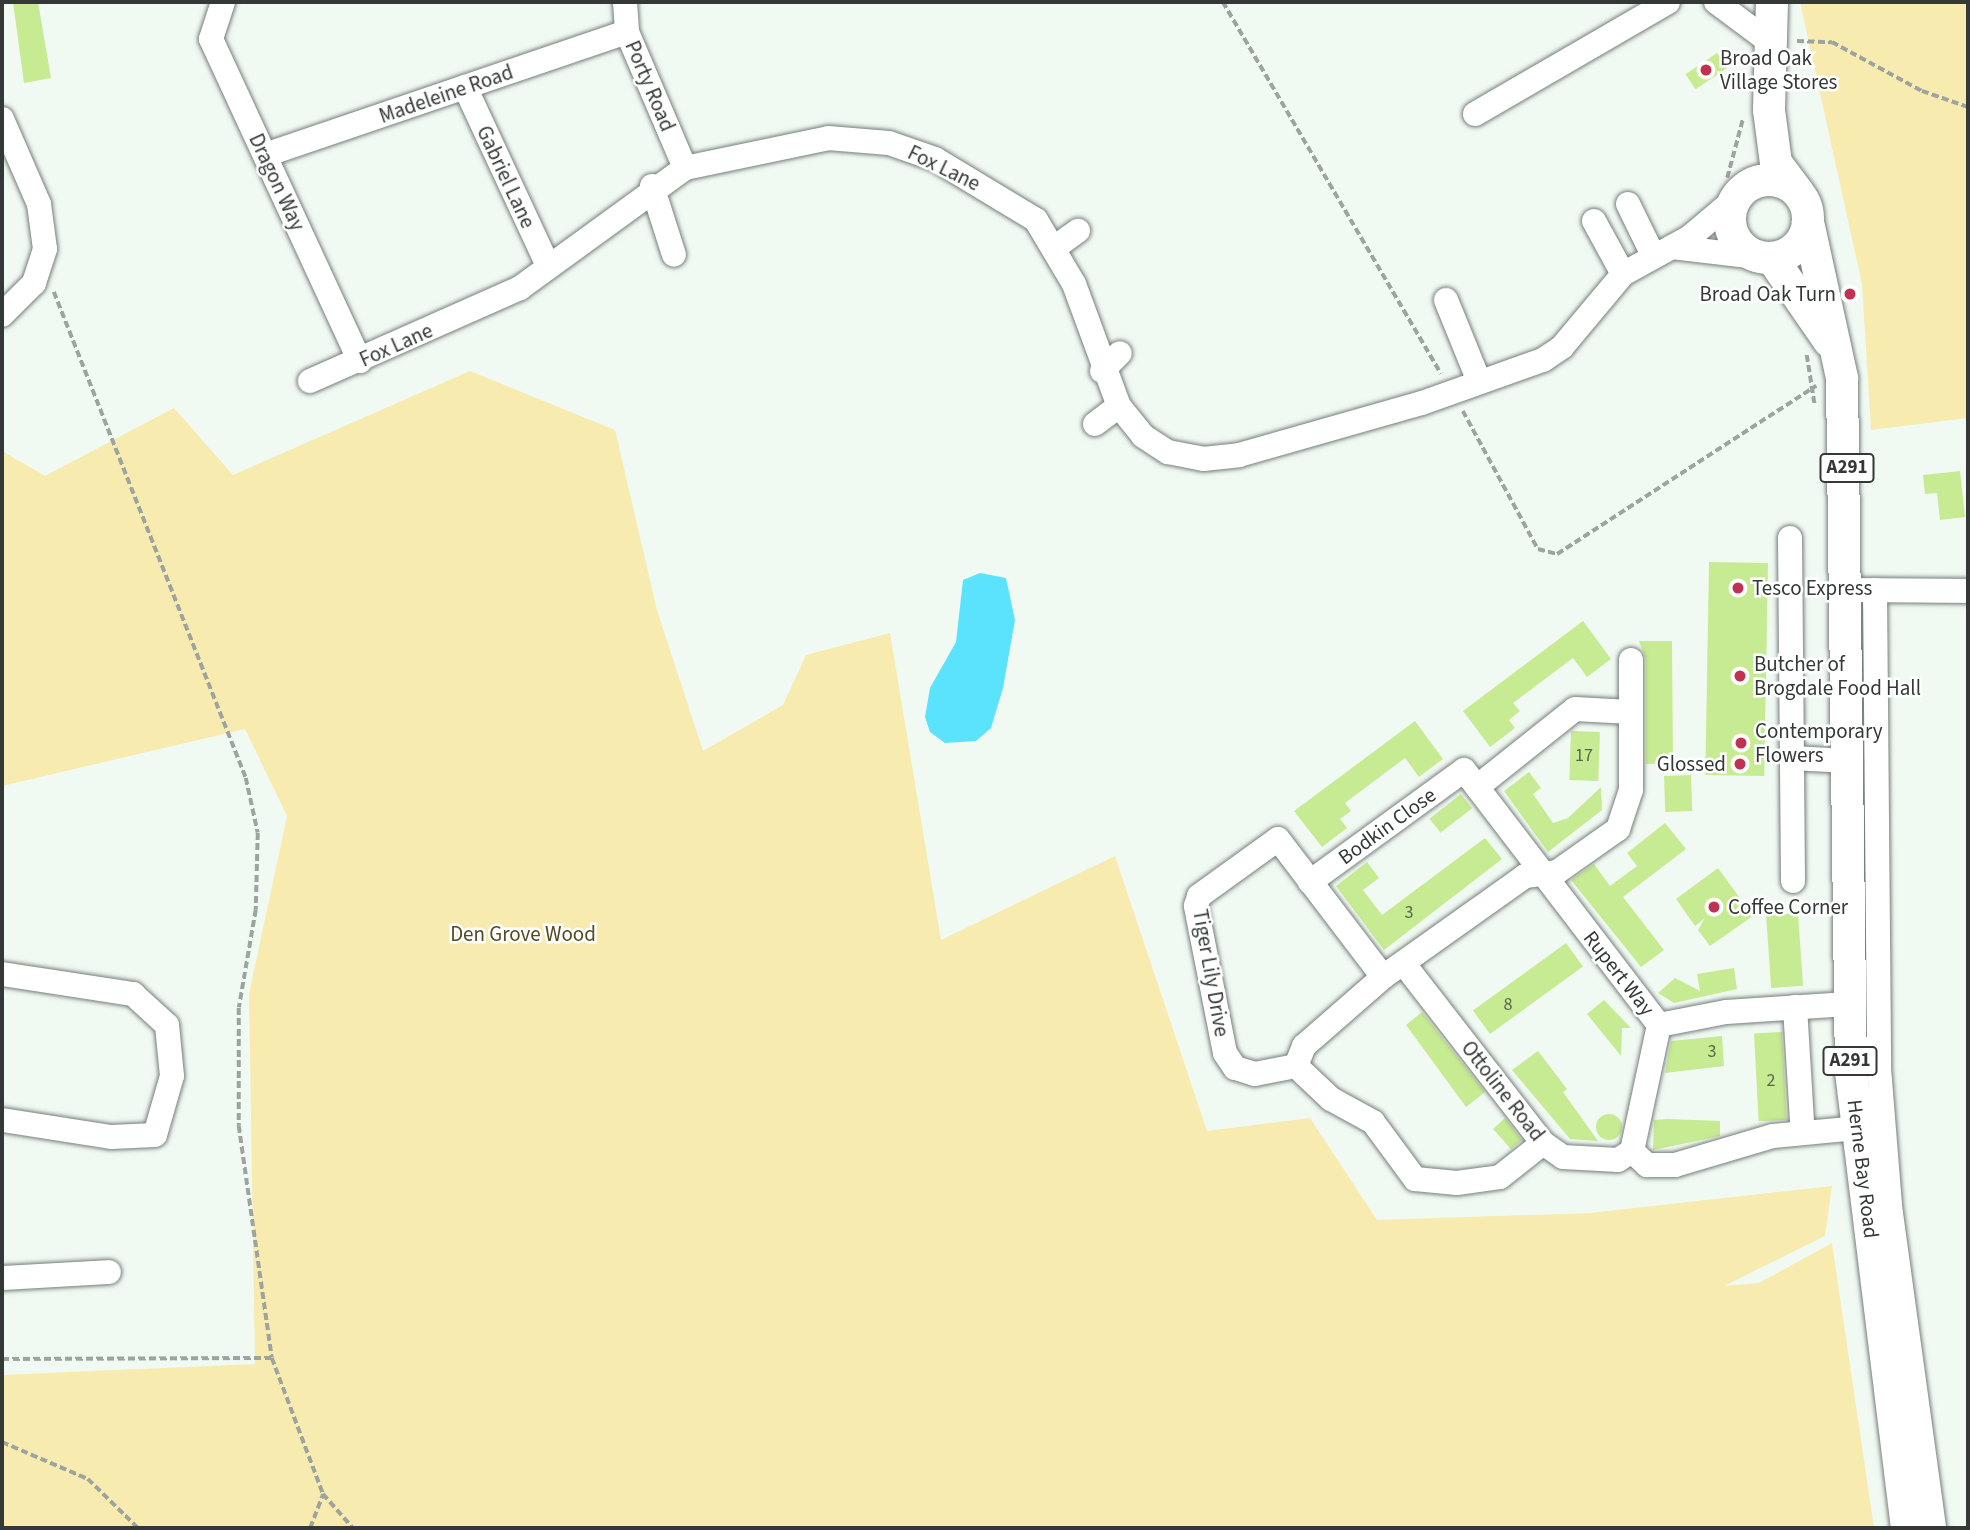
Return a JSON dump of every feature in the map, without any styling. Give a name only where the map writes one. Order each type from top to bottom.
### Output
[{"type":"main road","name":"Herne Bay Road","points":[[1734,192],[1771,43],[1772,2]]},
{"type":"main road","name":"Herne Bay Road","points":[[1756,110],[1776,163],[1806,211],[1819,347],[1862,590],[1848,761],[1848,1004],[1865,1070],[1857,1128],[1906,1528]]},
{"type":"main road","points":[[1774,181],[1806,211],[1793,251],[1768,258],[1745,249],[1733,232],[1734,192],[1774,181]]},
{"type":"main road","name":"Herne Bay Road","points":[[1768,258],[1819,347]]},
{"type":"street","name":"Dragon Way","points":[[223,2],[211,38],[360,361]]},
{"type":"street","name":"Porty Road","points":[[625,2],[627,32],[685,167]]},
{"type":"street","points":[[1475,114],[1668,2]]},
{"type":"street","points":[[1716,2],[1771,43]]},
{"type":"street","name":"Madeleine Road","points":[[265,155],[627,32]]},
{"type":"street","name":"Gabriel Lane","points":[[465,87],[548,266]]},
{"type":"street","points":[[2,119],[39,204],[45,249],[34,283],[2,316]]},
{"type":"street","name":"Fox Lane","points":[[310,381],[520,288],[652,186],[685,167],[828,138],[889,143],[935,159],[999,195],[1036,220],[1057,246],[1102,371],[1119,406],[1143,436],[1167,452],[1203,459],[1239,455],[1451,391],[1562,347],[1623,274],[1663,251],[1734,192]]},
{"type":"street","points":[[652,186],[674,255]]},
{"type":"street","points":[[1628,204],[1663,251],[1768,258]]},
{"type":"street","points":[[1594,222],[1623,274]]},
{"type":"street","points":[[1057,246],[1078,231]]},
{"type":"street","points":[[1446,300],[1478,379]]},
{"type":"street","points":[[1102,371],[1120,353]]},
{"type":"street","points":[[1095,424],[1119,406]]},
{"type":"street","points":[[1790,538],[1793,881]]},
{"type":"street","points":[[1934,1528],[1890,1206],[1865,1070],[1862,590],[1968,591]]},
{"type":"street","points":[[1543,1143],[1500,1177],[1457,1183],[1415,1178],[1373,1122],[1331,1099],[1296,1066],[1304,1046],[1394,970],[1525,876],[1558,872],[1626,819],[1631,660]]},
{"type":"street","name":"Bodkin Close","points":[[1310,881],[1575,709],[1631,712]]},
{"type":"street","points":[[1792,758],[1848,761]]},
{"type":"street","name":"Rupert Way","points":[[1471,778],[1659,1025],[1795,1007],[1848,1004]]},
{"type":"street","name":"Ottoline Road","points":[[1278,839],[1310,881],[1394,970],[1543,1143],[1563,1157],[1592,1161],[1618,1160],[1632,1151]]},
{"type":"street","name":"Tiger Lily Drive","points":[[1278,839],[1199,896],[1196,906],[1225,1053],[1235,1068],[1255,1074],[1296,1066]]},
{"type":"street","points":[[2,974],[133,994],[167,1025],[172,1076],[155,1135],[111,1137],[2,1120]]},
{"type":"street","points":[[1795,1007],[1802,1122]]},
{"type":"street","points":[[1659,1025],[1632,1151],[1647,1165],[1675,1165],[1773,1136],[1857,1128]]},
{"type":"street","points":[[2,1278],[109,1272]]},
{"type":"path","points":[[1223,2],[1451,391],[1538,549],[1557,554],[1827,383]]},
{"type":"path","points":[[1771,43],[1832,42],[1922,91],[1968,107]]},
{"type":"path","points":[[1734,192],[1756,110]]},
{"type":"path","points":[[45,249],[57,308],[130,473],[246,778],[257,859],[239,1009],[239,1126],[272,1357],[323,1494],[354,1528]]},
{"type":"path","points":[[1816,419],[1827,383],[1819,347]]},
{"type":"path","points":[[2,1359],[272,1357]]},
{"type":"path","points":[[2,1442],[88,1479],[138,1528]]},
{"type":"path","points":[[310,1528],[323,1494]]},
{"type":"green space","points":[[1800,2],[1968,2],[1968,418],[1871,430],[1862,284]]},
{"type":"green space","name":"Den Grove Wood","points":[[470,371],[615,430],[657,610],[703,751],[783,705],[806,655],[890,633],[941,940],[1115,856],[1207,1131],[1310,1118],[1377,1220],[1590,1213],[1832,1186],[1825,1236],[1724,1286],[1759,1283],[1832,1243],[1874,1528],[2,1528],[2,1375],[255,1364],[249,994],[287,816],[245,729],[2,786],[2,451],[45,476],[174,408],[233,475]]},
{"type":"water","points":[[980,573],[1006,578],[1015,620],[1003,688],[991,728],[976,741],[945,743],[930,732],[925,717],[930,688],[956,642],[963,580]]},
{"type":"building","points":[[13,2],[38,2],[51,78],[24,83]]},
{"type":"building","name":"Broad Oak Village Stores","points":[[1717,53],[1727,68],[1696,89],[1685,74]]},
{"type":"building","points":[[1960,471],[1965,517],[1940,520],[1937,493],[1925,494],[1923,475]]},
{"type":"building","points":[[1709,562],[1768,563],[1764,776],[1705,775]]},
{"type":"building","points":[[1583,621],[1611,659],[1587,677],[1573,658],[1513,703],[1520,711],[1509,720],[1515,728],[1490,747],[1463,711]]},
{"type":"building","points":[[1639,641],[1672,641],[1673,763],[1646,764],[1646,660]]},
{"type":"building","points":[[1415,721],[1443,759],[1419,777],[1405,758],[1345,803],[1351,811],[1340,819],[1347,828],[1322,847],[1294,811]]},
{"type":"building","points":[[1571,731],[1600,732],[1598,781],[1569,780]]},
{"type":"building","points":[[1529,772],[1541,788],[1533,794],[1553,823],[1568,818],[1601,787],[1602,810],[1548,852],[1504,791]]},
{"type":"building","points":[[1691,775],[1692,811],[1665,812],[1664,776]]},
{"type":"building","points":[[1461,794],[1472,808],[1441,833],[1429,819]]},
{"type":"building","points":[[1665,823],[1686,849],[1623,897],[1664,950],[1641,967],[1571,880],[1594,864],[1610,886],[1637,866],[1627,853]]},
{"type":"building","points":[[1485,838],[1502,859],[1384,950],[1336,886],[1367,862],[1379,878],[1363,890],[1382,915]]},
{"type":"building","name":"Coffee Corner","points":[[1718,868],[1753,916],[1710,946],[1698,930],[1705,918],[1695,926],[1676,899]]},
{"type":"building","points":[[1798,913],[1803,986],[1771,988],[1766,915]]},
{"type":"building","points":[[1566,943],[1583,966],[1490,1034],[1473,1011]]},
{"type":"building","points":[[1734,968],[1737,989],[1674,1003],[1658,993],[1675,978],[1700,991],[1697,974]]},
{"type":"building","points":[[1604,1000],[1631,1028],[1622,1028],[1621,1056],[1587,1014]]},
{"type":"building","points":[[1422,1012],[1485,1092],[1466,1107],[1406,1025]]},
{"type":"building","points":[[1782,1032],[1787,1120],[1759,1121],[1754,1033]]},
{"type":"building","points":[[1722,1036],[1724,1066],[1665,1073],[1671,1041]]},
{"type":"building","points":[[1538,1051],[1567,1089],[1563,1092],[1598,1141],[1570,1139],[1512,1070]]},
{"type":"building","points":[[1609,1114],[1619,1117],[1622,1127],[1619,1137],[1609,1140],[1599,1137],[1596,1127],[1599,1117]]},
{"type":"building","points":[[1505,1118],[1522,1140],[1511,1149],[1493,1129]]},
{"type":"building","points":[[1654,1120],[1720,1121],[1720,1136],[1653,1150]]},
{"type":"place","name":"Broad Oak Village Stores","points":[[1706,70]]},
{"type":"place","name":"Broad Oak Turn","points":[[1850,294]]},
{"type":"place","name":"Tesco Express","points":[[1738,588]]},
{"type":"place","name":"Butcher of Brogdale Food Hall","points":[[1740,676]]},
{"type":"place","name":"Contemporary Flowers","points":[[1741,743]]},
{"type":"place","name":"Glossed","points":[[1740,764]]},
{"type":"place","name":"Coffee Corner","points":[[1714,907]]}]
